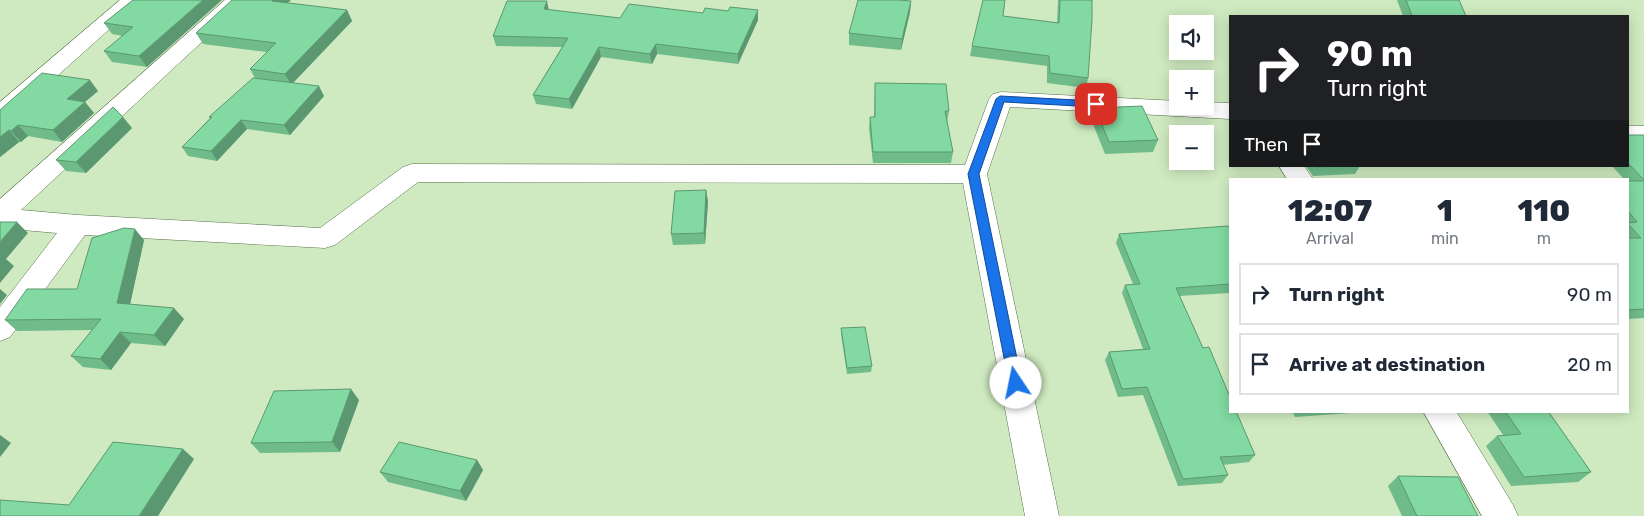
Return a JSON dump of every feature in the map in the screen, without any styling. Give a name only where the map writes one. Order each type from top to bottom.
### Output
[{"type":"street","points":[[0,115],[132,0]]},
{"type":"street","points":[[0,214],[237,0]]},
{"type":"street","points":[[1042,516],[974,174],[1000,99],[1229,112]]},
{"type":"street","points":[[1629,134],[1644,134]]},
{"type":"street","points":[[1292,167],[1299,178]]},
{"type":"street","points":[[0,218],[325,238],[412,173],[974,174]]},
{"type":"street","points":[[0,329],[78,224]]},
{"type":"street","points":[[1440,413],[1501,516]]},
{"type":"building","points":[[133,0],[203,0],[139,56],[104,51],[133,27],[104,23]]},
{"type":"building","points":[[232,0],[273,0],[347,10],[285,74],[250,69],[276,43],[196,33]]},
{"type":"building","points":[[858,0],[911,1],[902,39],[849,33]]},
{"type":"building","points":[[983,0],[1005,0],[1003,16],[1059,23],[1060,0],[1092,0],[1088,78],[1050,73],[1049,56],[972,46]]},
{"type":"building","points":[[1406,0],[1459,0],[1466,15],[1412,15]]},
{"type":"building","points":[[507,1],[547,1],[544,9],[620,18],[629,4],[703,13],[705,8],[728,11],[730,7],[758,10],[738,54],[656,44],[650,54],[599,47],[569,99],[533,95],[568,38],[493,36]]},
{"type":"building","points":[[42,73],[90,80],[67,99],[85,102],[53,130],[18,125],[0,137],[0,110]]},
{"type":"building","points":[[253,78],[319,86],[284,125],[241,120],[211,151],[182,147],[212,117],[209,117]]},
{"type":"building","points":[[875,83],[946,84],[949,111],[945,111],[953,152],[873,152],[870,117],[875,117]]},
{"type":"building","points":[[1142,106],[1158,140],[1109,142],[1095,108]]},
{"type":"building","points":[[113,107],[123,117],[76,162],[56,160]]},
{"type":"building","points":[[1629,135],[1644,135],[1644,180],[1629,164]]},
{"type":"building","points":[[1629,181],[1644,181],[1644,309],[1629,310],[1629,238],[1641,238],[1629,223],[1637,222],[1629,212]]},
{"type":"building","points":[[706,190],[704,233],[671,234],[675,191]]},
{"type":"building","points":[[0,222],[17,222],[0,242]]},
{"type":"building","points":[[1228,226],[1229,228],[1229,284],[1176,288],[1203,348],[1209,347],[1229,395],[1229,413],[1237,413],[1255,455],[1220,457],[1228,475],[1183,479],[1147,387],[1122,389],[1109,352],[1150,349],[1125,285],[1140,284],[1119,234]]},
{"type":"building","points":[[124,228],[135,229],[117,303],[174,308],[154,335],[120,332],[100,359],[71,356],[101,319],[5,320],[27,289],[77,289],[92,238]]},
{"type":"building","points":[[865,327],[872,366],[847,368],[841,328]]},
{"type":"building","points":[[351,389],[332,442],[251,443],[274,391]]},
{"type":"building","points":[[1506,413],[1549,413],[1591,472],[1524,477],[1497,436],[1521,434]]},
{"type":"building","points":[[113,442],[183,449],[139,516],[0,516],[0,500],[69,505]]},
{"type":"building","points":[[399,442],[477,460],[460,491],[380,472]]},
{"type":"building","points":[[1398,476],[1458,477],[1478,516],[1417,516]]},
{"type":"route","points":[[1016,383],[974,174],[1000,99],[1096,104]]}]
